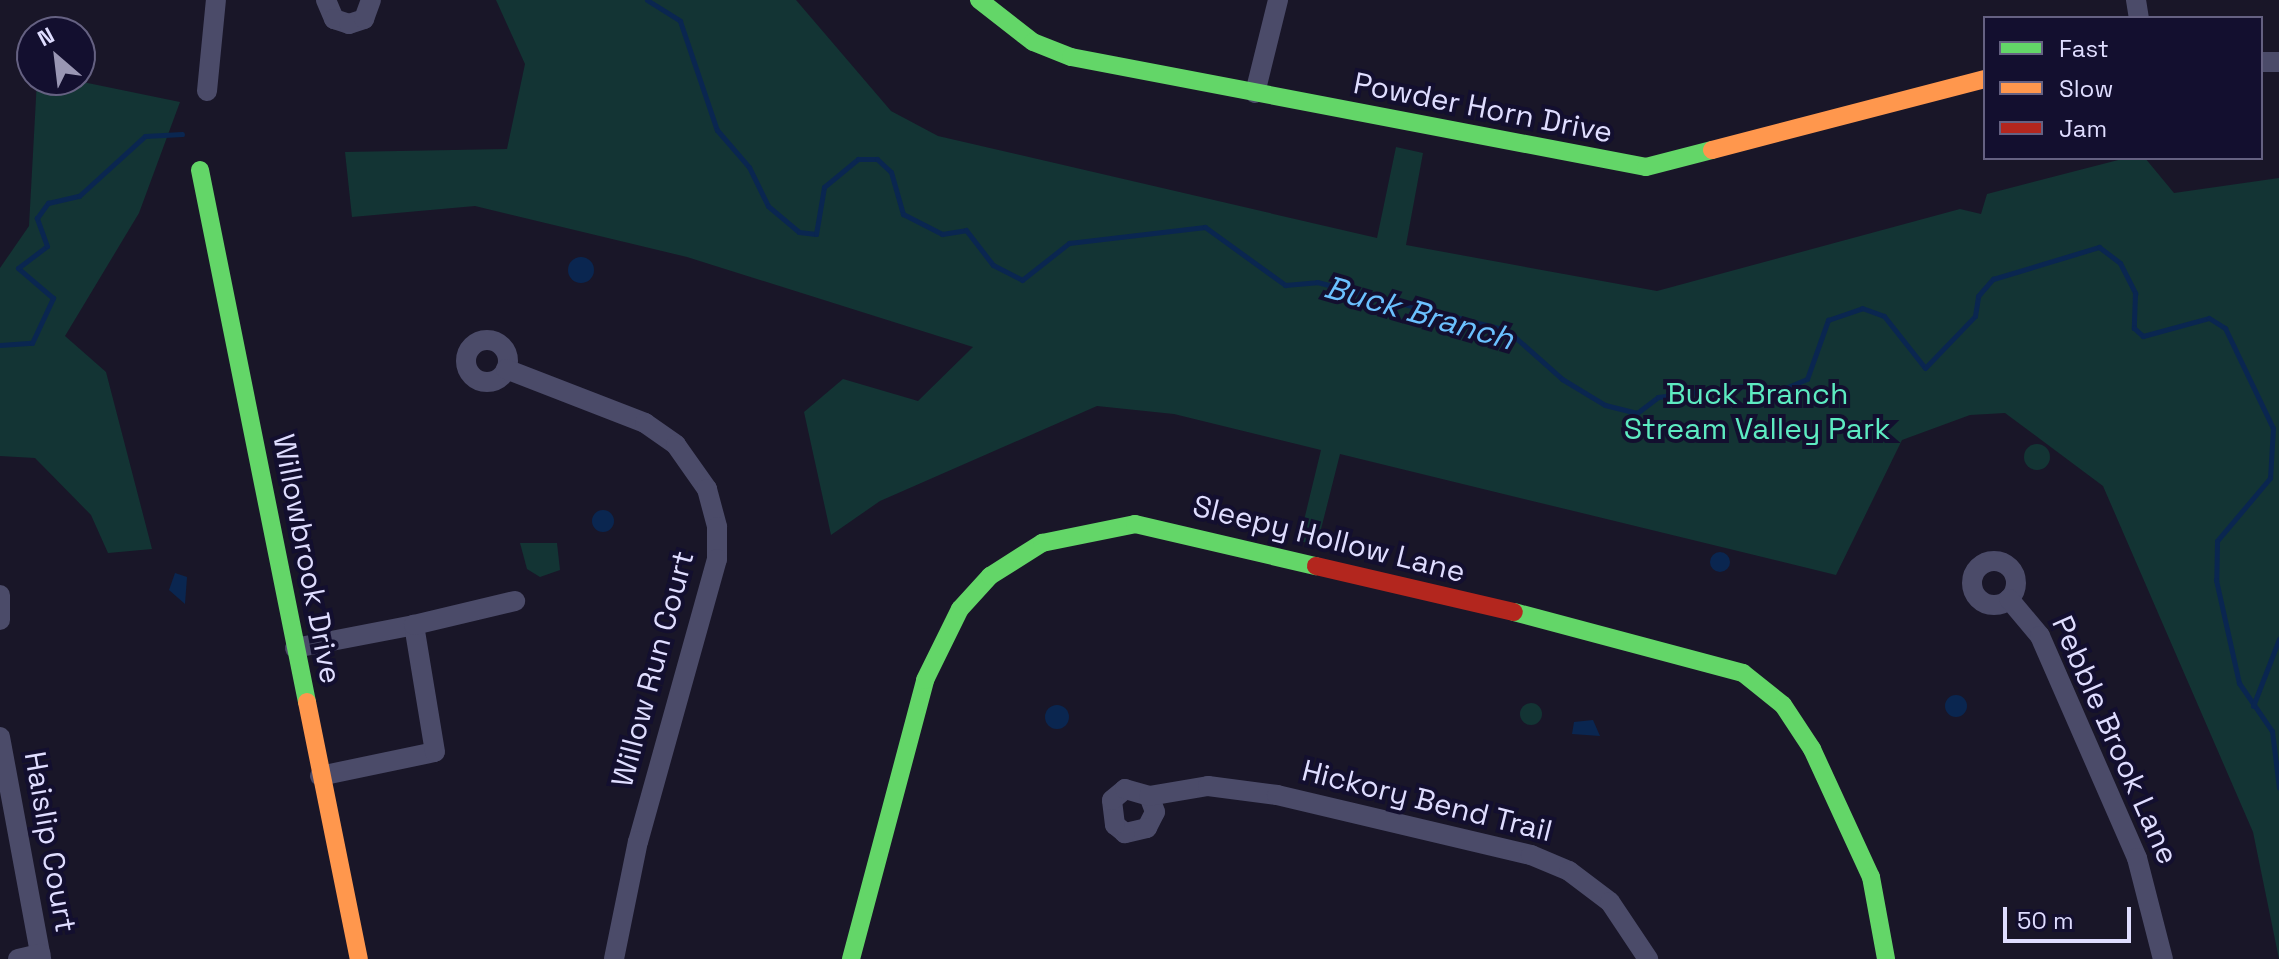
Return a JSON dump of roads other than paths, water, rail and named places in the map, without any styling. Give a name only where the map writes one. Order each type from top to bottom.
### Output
[{"type":"street","points":[[207,91],[216,0]]},
{"type":"street","points":[[326,0],[334,19],[349,24],[364,19],[371,0]]},
{"type":"street","points":[[1255,93],[1278,0]]},
{"type":"street","name":"Powder Horn Drive","points":[[988,3],[1061,54],[1646,167],[1983,80]]},
{"type":"street","name":"Willowbrook Drive","points":[[200,170],[359,959]]},
{"type":"street","name":"Willow Run Court","points":[[506,369],[645,423],[676,445],[707,489],[717,527],[717,559],[638,841],[614,959]]},
{"type":"street","name":"Sleepy Hollow Lane","points":[[851,959],[899,767],[949,626],[990,576],[1042,543],[1135,524],[1601,632],[1743,673],[1783,705],[1812,749],[1871,877],[1886,959]]},
{"type":"street","points":[[0,595],[0,620]]},
{"type":"street","name":"Pebble Brook Lane","points":[[2009,599],[2040,636],[2137,858],[2163,959]]},
{"type":"street","points":[[295,648],[515,601]]},
{"type":"street","points":[[320,776],[435,752],[414,625]]},
{"type":"street","name":"Haislip Court","points":[[0,737],[41,956]]},
{"type":"street","name":"Hickory Bend Trail","points":[[1149,796],[1196,786],[1247,790],[1540,858],[1610,902],[1648,959]]},
{"type":"street","points":[[18,959],[41,956]]},
{"type":"water","points":[[581,257],[590,261],[594,270],[590,279],[581,283],[572,279],[568,270],[572,261]]},
{"type":"water","points":[[599,510],[607,510],[614,521],[607,532],[599,532],[592,525],[592,517]]},
{"type":"water","points":[[1716,552],[1724,552],[1730,562],[1724,572],[1716,572],[1710,566],[1710,558]]},
{"type":"water","points":[[175,573],[187,577],[185,604],[169,590]]},
{"type":"water","points":[[1956,695],[1964,698],[1967,706],[1964,714],[1956,717],[1948,714],[1945,706],[1948,698]]},
{"type":"water","points":[[1057,705],[1068,712],[1069,717],[1062,728],[1057,729],[1046,722],[1045,717],[1052,706]]},
{"type":"water","points":[[1593,720],[1600,736],[1572,734],[1574,722]]},
{"type":"waterway","name":"Buck Branch","points":[[647,0],[680,21],[717,130],[749,167],[768,206],[799,232],[816,234],[824,187],[858,159],[877,159],[891,172],[903,214],[942,234],[966,230],[993,265],[1022,280],[1069,243],[1205,227],[1285,285],[1317,282],[1507,330],[1562,379],[1605,405],[1637,413],[1658,397],[1744,386],[1781,390],[1807,379],[1828,320],[1862,308],[1884,316],[1925,368],[1975,316],[1978,296],[1993,279],[2099,247],[2120,263],[2135,293],[2134,328],[2143,336],[2209,318],[2225,328],[2273,428],[2270,478],[2217,541],[2216,580],[2239,683],[2272,731],[2279,788]]},
{"type":"waterway","points":[[0,345],[32,343],[53,298],[18,268],[47,246],[37,218],[48,203],[79,196],[145,136],[182,134]]},
{"type":"waterway","points":[[2253,706],[2279,639]]},
{"type":"park label","name":"Buck Branch Stream Valley Park","points":[[1757,411]]}]
